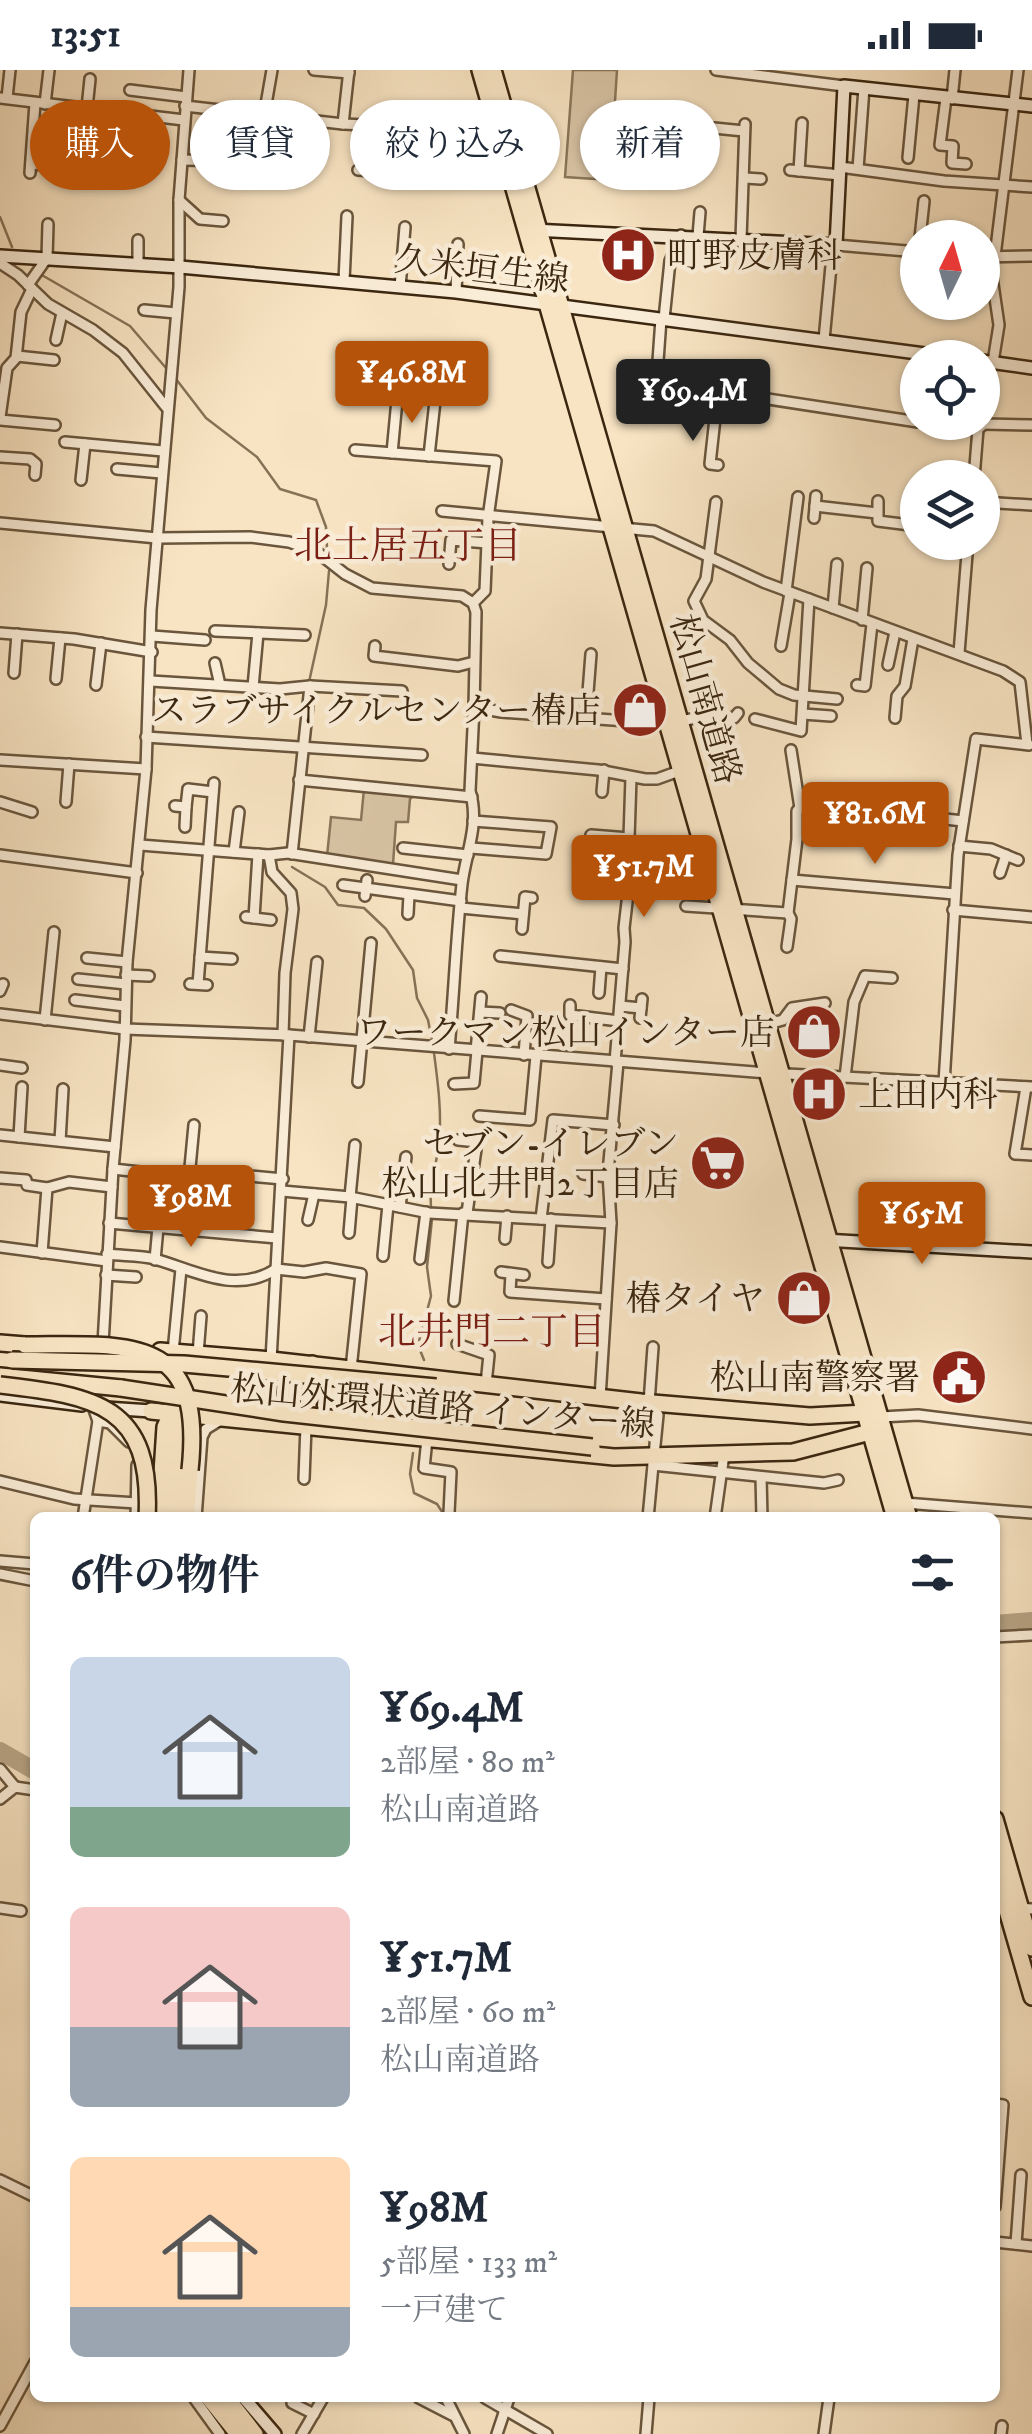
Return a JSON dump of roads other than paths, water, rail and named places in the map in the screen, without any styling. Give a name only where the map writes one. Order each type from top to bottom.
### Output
[{"type":"highway","name":"松山南道路","points":[[480,70],[488,100]]},
{"type":"highway","name":"松山南道路","points":[[499,74],[532,230]]},
{"type":"highway","name":"松山南道路","points":[[518,190],[556,305],[901,1507]]},
{"type":"highway","name":"松山南道路","points":[[675,722],[682,770],[768,1024],[775,1074]]},
{"type":"highway","points":[[0,1340],[122,1345],[139,1348],[167,1366],[185,1394],[192,1421],[186,1512]]},
{"type":"highway","name":"松山外環状道路 インター線","points":[[166,1351],[649,1403],[873,1416]]},
{"type":"highway","points":[[166,1351],[172,1412],[180,1428],[173,1512]]},
{"type":"highway","points":[[6,1360],[202,1366],[436,1388],[526,1390]]},
{"type":"highway","points":[[263,1423],[270,1360]]},
{"type":"highway","points":[[306,1426],[312,1364]]},
{"type":"highway","points":[[0,1376],[121,1388],[371,1424],[592,1446],[631,1456]]},
{"type":"highway","points":[[0,1385],[92,1401],[119,1418],[143,1455],[148,1482],[147,1512]]},
{"type":"highway","name":"松山外環状道路 インター線","points":[[152,1411],[654,1461],[794,1452],[870,1432]]},
{"type":"highway","points":[[159,1512],[165,1427],[172,1412]]},
{"type":"highway","name":"松山南道路","points":[[873,1416],[870,1432],[901,1507]]},
{"type":"highway","points":[[1000,1844],[1032,1997]]},
{"type":"highway","points":[[1000,1880],[1032,1948]]},
{"type":"highway","points":[[212,2402],[231,2432]]},
{"type":"highway","points":[[231,2402],[256,2434]]},
{"type":"main road","points":[[834,245],[843,85],[1032,106]]},
{"type":"main road","name":"久米垣生線","points":[[532,230],[834,245]]},
{"type":"main road","name":"久米垣生線","points":[[0,259],[41,267],[138,264],[456,292],[900,350]]},
{"type":"main road","points":[[1000,364],[1032,368]]},
{"type":"main road","points":[[822,1239],[1032,1252]]},
{"type":"main road","points":[[0,1340],[166,1351]]},
{"type":"main road","points":[[0,1395],[152,1411]]},
{"type":"main road","points":[[248,2402],[276,2434]]},
{"type":"street","points":[[10,70],[4,98],[30,102]]},
{"type":"street","points":[[41,100],[49,70]]},
{"type":"street","points":[[103,1344],[127,962],[146,769],[156,538],[180,267],[179,200],[188,70]]},
{"type":"street","points":[[267,100],[272,70]]},
{"type":"street","points":[[314,70],[349,72],[344,124]]},
{"type":"street","points":[[716,70],[789,74],[843,85],[843,70]]},
{"type":"street","points":[[955,70],[940,145],[953,146],[952,163],[966,164]]},
{"type":"street","points":[[996,220],[1018,70]]},
{"type":"street","points":[[89,100],[90,78]]},
{"type":"street","points":[[858,168],[864,88]]},
{"type":"street","points":[[130,90],[190,103]]},
{"type":"street","points":[[908,158],[914,95]]},
{"type":"street","points":[[170,118],[184,120]]},
{"type":"street","points":[[330,123],[350,124]]},
{"type":"street","points":[[802,123],[794,171],[858,168],[1032,187]]},
{"type":"street","points":[[720,128],[744,127],[740,239]]},
{"type":"street","points":[[910,138],[925,140]]},
{"type":"street","points":[[182,160],[190,160]]},
{"type":"street","points":[[745,178],[762,179]]},
{"type":"street","points":[[179,200],[200,219],[224,222]]},
{"type":"street","points":[[922,220],[924,202]]},
{"type":"street","points":[[698,236],[700,212]]},
{"type":"street","points":[[344,281],[347,216]]},
{"type":"street","points":[[48,224],[41,267],[22,312],[17,356],[4,368],[0,418],[55,424]]},
{"type":"street","points":[[400,287],[405,227]]},
{"type":"street","points":[[681,235],[670,261],[662,319],[658,361],[664,383],[900,419]]},
{"type":"street","points":[[138,240],[138,264]]},
{"type":"street","points":[[456,292],[458,244]]},
{"type":"street","points":[[824,340],[834,245],[900,250]]},
{"type":"street","points":[[1000,257],[1032,256]]},
{"type":"street","points":[[0,259],[62,313],[122,353],[166,408]]},
{"type":"street","points":[[670,261],[682,262]]},
{"type":"street","points":[[144,310],[176,312]]},
{"type":"street","points":[[56,340],[62,313]]},
{"type":"street","points":[[17,356],[54,360]]},
{"type":"street","points":[[718,391],[710,464],[718,465]]},
{"type":"street","points":[[392,453],[398,400]]},
{"type":"street","points":[[429,456],[434,401]]},
{"type":"street","points":[[1000,426],[1032,425]]},
{"type":"street","points":[[64,442],[163,451]]},
{"type":"street","points":[[81,480],[85,444]]},
{"type":"street","points":[[355,450],[496,461],[485,590],[473,603]]},
{"type":"street","points":[[0,456],[30,459],[36,464],[35,475]]},
{"type":"street","points":[[117,469],[162,474]]},
{"type":"street","points":[[781,646],[798,497]]},
{"type":"street","points":[[878,501],[880,534]]},
{"type":"street","points":[[716,502],[706,579],[694,602],[697,612],[779,688],[802,696],[836,698]]},
{"type":"street","points":[[1000,503],[1032,505]]},
{"type":"street","points":[[815,506],[900,522]]},
{"type":"street","points":[[442,512],[654,531],[788,592],[960,653],[1020,682],[1028,711],[1029,745],[976,739],[959,846],[944,1083]]},
{"type":"street","points":[[0,522],[156,538],[250,537],[290,542],[316,552],[344,574],[372,588],[455,594],[473,603]]},
{"type":"street","points":[[449,564],[451,540],[486,544]]},
{"type":"street","points":[[960,653],[967,560]]},
{"type":"street","points":[[833,608],[837,564]]},
{"type":"street","points":[[857,685],[865,686],[867,568]]},
{"type":"street","points":[[755,719],[801,731],[809,599]]},
{"type":"street","points":[[449,1048],[462,880],[473,821],[473,603]]},
{"type":"street","points":[[215,631],[305,635]]},
{"type":"street","points":[[0,632],[152,652]]},
{"type":"street","points":[[888,665],[895,632]]},
{"type":"street","points":[[253,687],[258,633]]},
{"type":"street","points":[[14,673],[17,634]]},
{"type":"street","points":[[152,636],[205,640]]},
{"type":"street","points":[[56,679],[60,638]]},
{"type":"street","points":[[895,718],[893,695],[905,686],[913,639]]},
{"type":"street","points":[[96,685],[101,644]]},
{"type":"street","points":[[374,646],[374,656],[458,666],[474,662]]},
{"type":"street","points":[[586,718],[590,654]]},
{"type":"street","points":[[216,663],[220,685]]},
{"type":"street","points":[[1020,682],[1032,672]]},
{"type":"street","points":[[151,681],[402,692]]},
{"type":"street","points":[[292,854],[310,686]]},
{"type":"street","points":[[474,707],[675,722],[704,716],[734,718],[738,713]]},
{"type":"street","points":[[802,714],[831,716]]},
{"type":"street","points":[[146,737],[422,755]]},
{"type":"street","points":[[786,947],[800,808],[791,750]]},
{"type":"street","points":[[472,758],[657,779],[682,770]]},
{"type":"street","points":[[0,760],[146,769]]},
{"type":"street","points":[[66,802],[69,764]]},
{"type":"street","points":[[602,792],[604,770]]},
{"type":"street","points":[[600,1398],[610,1223],[608,1177],[624,928],[633,850],[629,838],[632,777]]},
{"type":"street","points":[[299,780],[473,800]]},
{"type":"street","points":[[185,827],[181,806],[188,789],[214,787],[198,985]]},
{"type":"street","points":[[432,805],[440,799],[473,800]]},
{"type":"street","points":[[0,802],[27,807]]},
{"type":"street","points":[[800,808],[856,814],[865,810],[963,821]]},
{"type":"street","points":[[234,852],[238,812]]},
{"type":"street","points":[[403,848],[548,853],[550,828],[473,821]]},
{"type":"street","points":[[580,855],[589,856],[591,835],[629,838]]},
{"type":"street","points":[[140,845],[292,854],[462,880]]},
{"type":"street","points":[[959,846],[991,849],[1018,860]]},
{"type":"street","points":[[0,855],[137,873]]},
{"type":"street","points":[[264,855],[250,918],[272,920]]},
{"type":"street","points":[[264,855],[272,872],[291,893],[293,909],[285,973],[283,1179],[270,1360]]},
{"type":"street","points":[[1000,873],[1006,855]]},
{"type":"street","points":[[792,880],[955,894]]},
{"type":"street","points":[[343,885],[523,914]]},
{"type":"street","points":[[408,914],[409,895]]},
{"type":"street","points":[[522,930],[525,897],[532,898]]},
{"type":"street","points":[[686,906],[788,913]]},
{"type":"street","points":[[954,910],[1032,916]]},
{"type":"street","points":[[45,1020],[46,949],[54,932]]},
{"type":"street","points":[[358,1082],[371,944]]},
{"type":"street","points":[[200,956],[232,959]]},
{"type":"street","points":[[500,956],[623,969]]},
{"type":"street","points":[[87,958],[127,962]]},
{"type":"street","points":[[308,1036],[317,962]]},
{"type":"street","points":[[598,993],[601,967]]},
{"type":"street","points":[[78,979],[149,976]]},
{"type":"street","points":[[846,1078],[854,1002],[864,976],[892,978]]},
{"type":"street","points":[[454,1084],[474,1083],[481,997]]},
{"type":"street","points":[[75,1000],[125,1006]]},
{"type":"street","points":[[768,1024],[783,1020],[792,1008],[825,1004]]},
{"type":"street","points":[[570,1005],[570,1015],[619,1021]]},
{"type":"street","points":[[620,1006],[641,1008]]},
{"type":"street","points":[[511,1010],[528,1016],[524,1054]]},
{"type":"street","points":[[480,1012],[500,1013]]},
{"type":"street","points":[[0,1014],[125,1029],[308,1036],[775,1074],[1029,1087],[1015,1154],[1032,1155]]},
{"type":"street","points":[[479,1116],[530,1120],[536,1056]]},
{"type":"street","points":[[0,1066],[22,1068]]},
{"type":"street","points":[[18,1137],[22,1087]]},
{"type":"street","points":[[60,1141],[63,1089]]},
{"type":"street","points":[[548,1262],[546,1219],[553,1120],[614,1125]]},
{"type":"street","points":[[189,1178],[194,1125]]},
{"type":"street","points":[[0,1135],[115,1147]]},
{"type":"street","points":[[458,1140],[477,1142],[457,1270],[458,1296]]},
{"type":"street","points":[[349,1232],[355,1145]]},
{"type":"street","points":[[400,1208],[406,1157]]},
{"type":"street","points":[[113,1168],[212,1180],[228,1174],[283,1179]]},
{"type":"street","points":[[583,1174],[608,1177]]},
{"type":"street","points":[[0,1178],[26,1180],[27,1185],[47,1188],[69,1182],[112,1187]]},
{"type":"street","points":[[42,1253],[47,1188]]},
{"type":"street","points":[[282,1192],[351,1198],[426,1212],[610,1223]]},
{"type":"street","points":[[308,1220],[314,1194]]},
{"type":"street","points":[[382,1256],[388,1205]]},
{"type":"street","points":[[420,1260],[426,1212]]},
{"type":"street","points":[[505,1239],[507,1216]]},
{"type":"street","points":[[110,1223],[276,1238]]},
{"type":"street","points":[[155,1260],[158,1228]]},
{"type":"street","points":[[0,1246],[42,1253],[155,1260],[213,1278],[248,1282],[276,1269],[304,1272],[326,1268],[361,1274],[351,1368]]},
{"type":"street","points":[[166,1351],[181,1269]]},
{"type":"street","points":[[457,1270],[470,1271]]},
{"type":"street","points":[[524,1275],[506,1273],[510,1292],[606,1298]]},
{"type":"street","points":[[106,1275],[136,1277]]},
{"type":"street","points":[[198,1354],[201,1316]]},
{"type":"street","points":[[457,1344],[489,1356],[486,1384]]},
{"type":"street","points":[[649,1512],[658,1415],[649,1403],[654,1347]]},
{"type":"street","points":[[85,1512],[98,1421],[92,1406]]},
{"type":"street","points":[[873,1416],[918,1415],[1032,1429]]},
{"type":"street","points":[[196,1512],[202,1437],[213,1423],[226,1418]]},
{"type":"street","points":[[98,1421],[113,1426],[136,1450],[136,1512]]},
{"type":"street","points":[[304,1479],[306,1426]]},
{"type":"street","points":[[427,1439],[424,1468],[451,1472],[449,1512]]},
{"type":"street","points":[[716,1512],[724,1454]]},
{"type":"street","points":[[654,1461],[722,1473],[824,1483],[838,1480]]},
{"type":"street","points":[[761,1477],[762,1512]]},
{"type":"street","points":[[0,1481],[86,1500],[137,1503]]},
{"type":"street","points":[[901,1507],[1032,1513]]},
{"type":"street","points":[[0,1560],[30,1563]]},
{"type":"street","points":[[0,1574],[30,1580]]},
{"type":"street","points":[[1000,1637],[1032,1636]]},
{"type":"street","points":[[0,1769],[16,1788]]},
{"type":"street","points":[[0,1799],[16,1788],[30,1789]]},
{"type":"street","points":[[0,1908],[21,1911]]},
{"type":"street","points":[[1000,2105],[1004,2105],[1000,2131]]},
{"type":"street","points":[[1016,2244],[1021,2175]]},
{"type":"street","points":[[0,2180],[30,2195]]},
{"type":"street","points":[[1000,2242],[1032,2246]]},
{"type":"street","points":[[1,2422],[30,2371]]},
{"type":"street","points":[[198,2402],[231,2432]]},
{"type":"street","points":[[292,2402],[314,2414]]},
{"type":"street","points":[[302,2434],[321,2402]]},
{"type":"street","points":[[427,2402],[454,2416]]},
{"type":"street","points":[[448,2402],[464,2434]]},
{"type":"street","points":[[492,2402],[547,2434]]},
{"type":"street","points":[[497,2434],[508,2402]]},
{"type":"street","points":[[646,2434],[649,2402]]},
{"type":"street","points":[[824,2434],[828,2402]]},
{"type":"waterway","points":[[0,217],[12,247]]},
{"type":"waterway","points":[[40,274],[130,326],[166,368]]},
{"type":"waterway","points":[[176,379],[206,418],[257,457],[280,489],[316,500],[326,527],[327,549]]},
{"type":"waterway","points":[[309,682],[326,605],[329,571]]},
{"type":"waterway","points":[[292,867],[325,887],[338,905],[364,908],[386,929],[413,970],[417,998],[432,1040]]},
{"type":"waterway","points":[[431,1209],[440,1121],[434,1053]]},
{"type":"waterway","points":[[424,1360],[418,1345],[431,1296],[427,1267],[432,1219]]},
{"type":"waterway","points":[[413,1453],[410,1474],[414,1493],[437,1504],[442,1512]]},
{"type":"waterway","points":[[1000,1624],[1032,1621]]},
{"type":"waterway","points":[[0,1751],[30,1768]]},
{"type":"place","name":"町野皮膚科","points":[[628,255]]},
{"type":"place","name":"スラブサイクルセンター椿店","points":[[640,710]]},
{"type":"place","name":"ワークマン松山インター店","points":[[814,1032]]},
{"type":"place","name":"上田内科","points":[[819,1094]]},
{"type":"place","name":"セブン-イレブン 松山北井門2丁目店","points":[[718,1163]]},
{"type":"place","name":"椿タイヤ","points":[[804,1298]]},
{"type":"place","name":"松山南警察署","points":[[959,1377]]},
{"type":"district","name":"北土居五丁目","points":[[408,545]]},
{"type":"district","name":"北井門二丁目","points":[[492,1331]]}]
